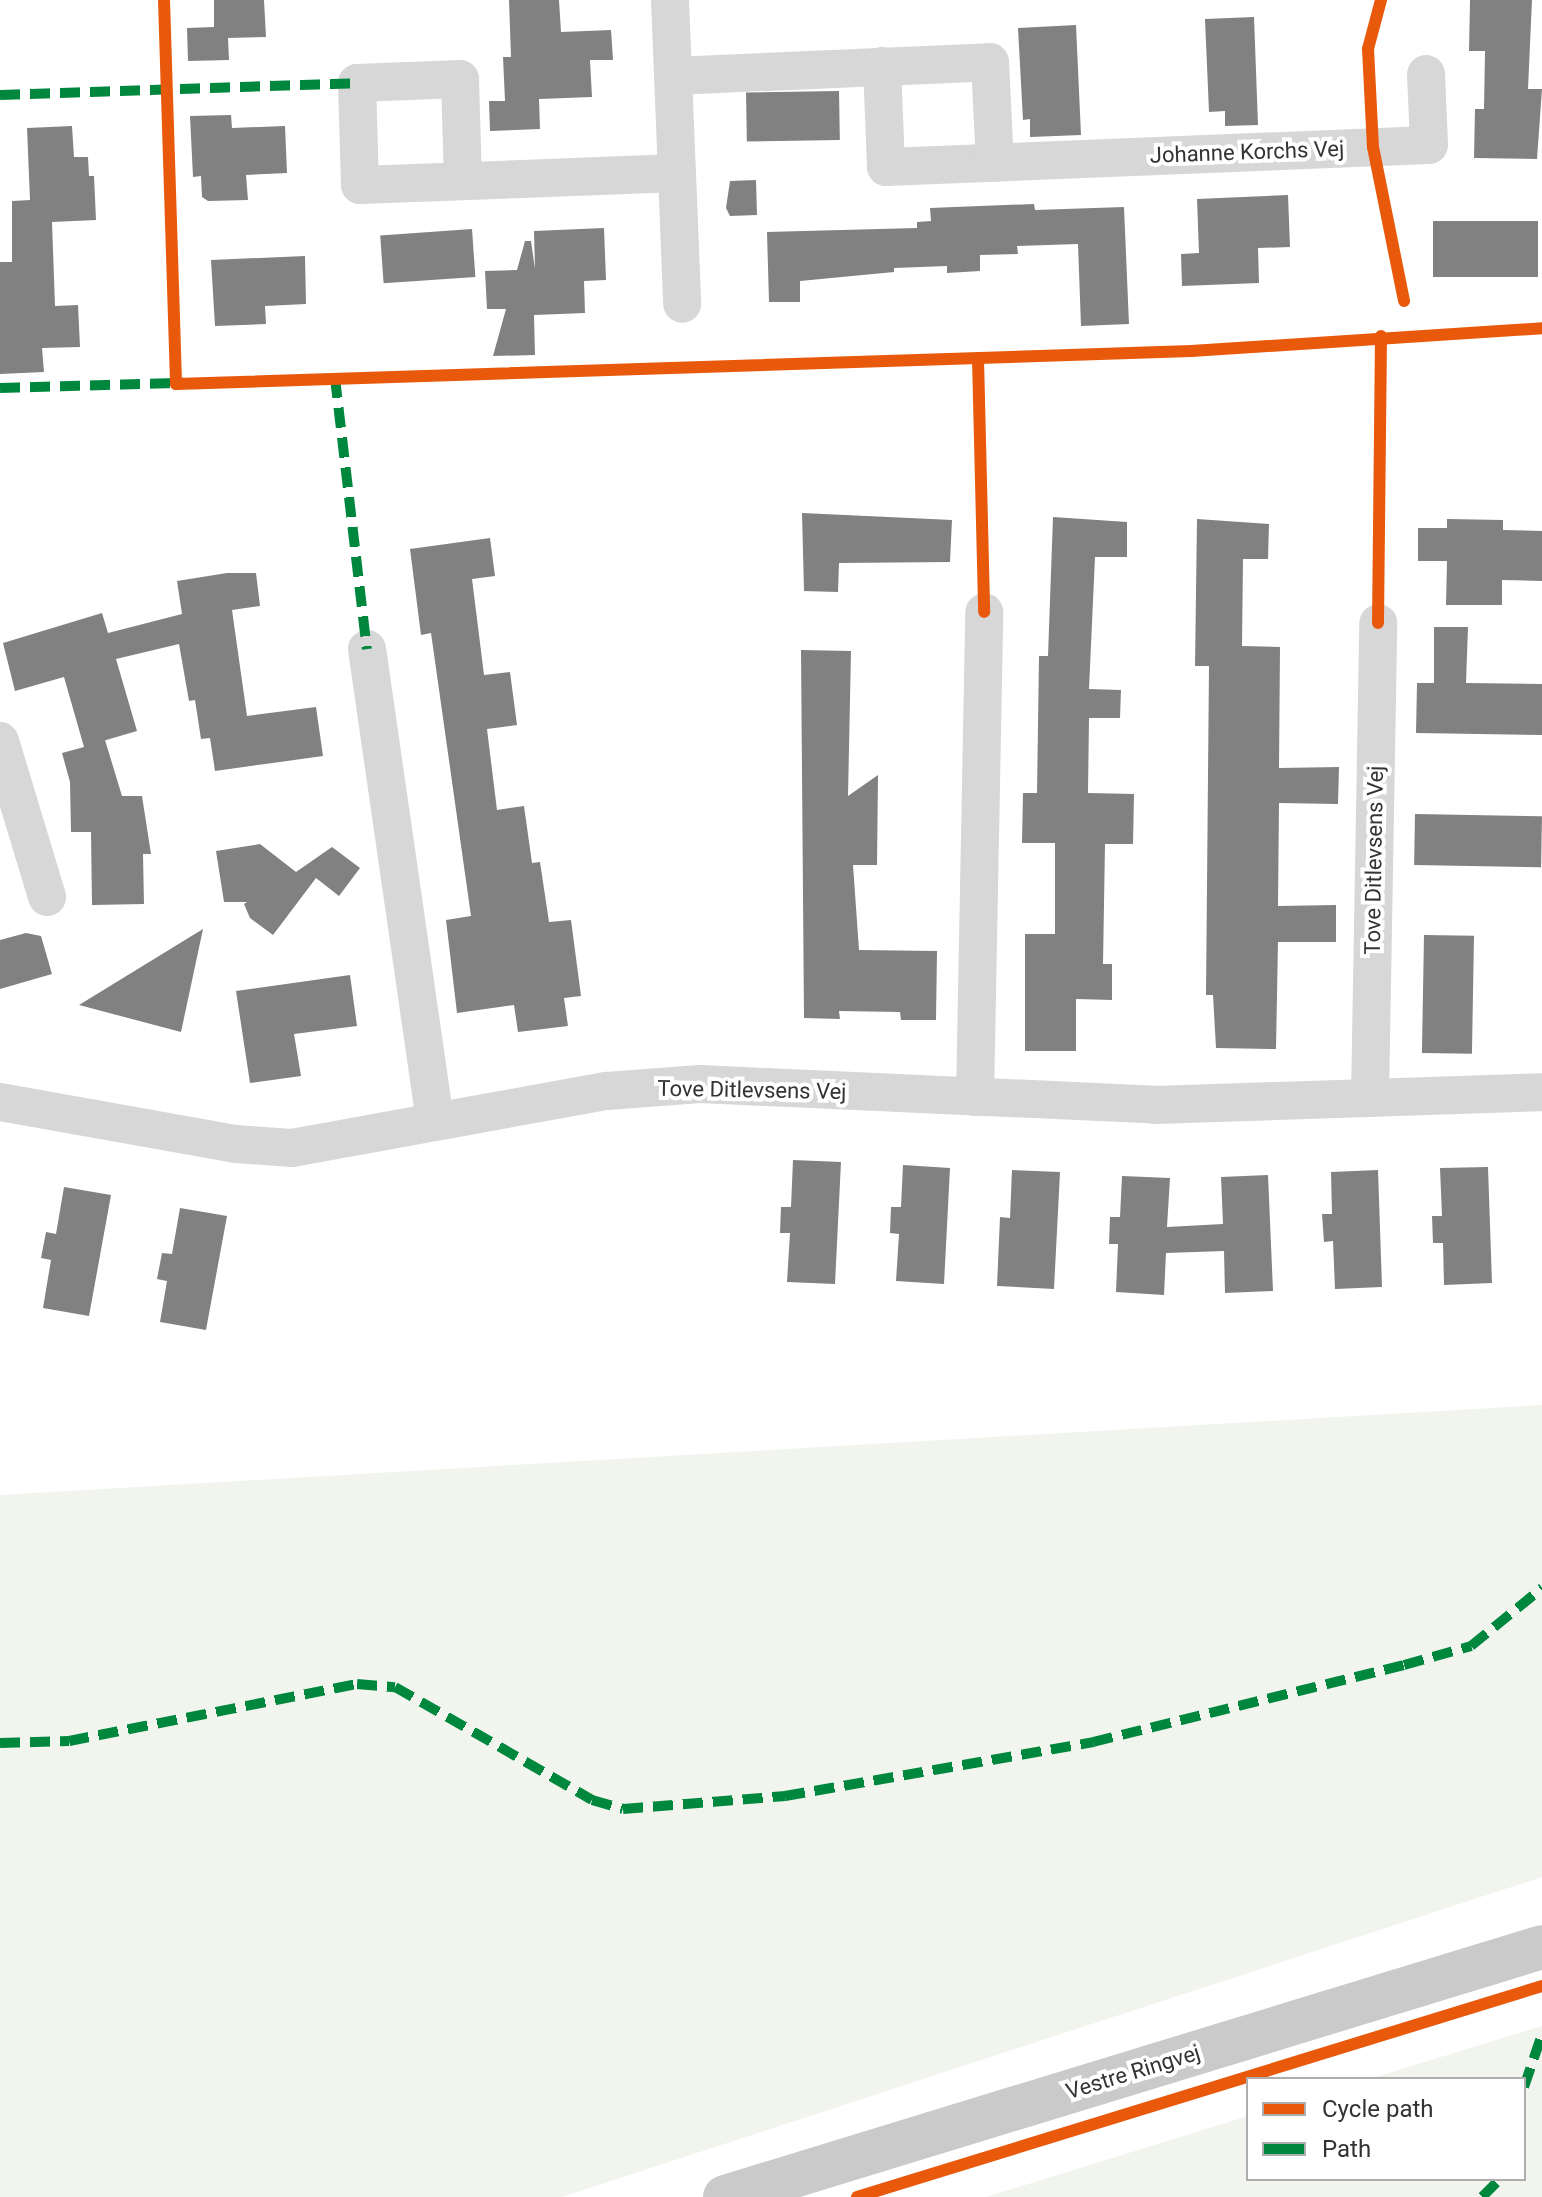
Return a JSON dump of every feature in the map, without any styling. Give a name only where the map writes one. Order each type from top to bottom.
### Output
[{"type":"main road","name":"Vestre Ringvej","points":[[725,2197],[1542,1947]]},
{"type":"street","points":[[670,0],[682,304]]},
{"type":"street","points":[[673,76],[990,62],[995,163]]},
{"type":"street","name":"Johanne Korchs Vej","points":[[882,66],[886,167],[1429,145],[1426,74]]},
{"type":"street","points":[[463,181],[677,173]]},
{"type":"street","points":[[975,1097],[984,612]]},
{"type":"street","name":"Tove Ditlevsens Vej","points":[[1370,1098],[1378,623]]},
{"type":"street","points":[[367,649],[435,1119]]},
{"type":"street","points":[[0,741],[47,897]]},
{"type":"street","name":"Tove Ditlevsens Vej","points":[[0,1102],[236,1144],[292,1148],[435,1119],[607,1091],[700,1084],[1155,1105],[1542,1092]]},
{"type":"shaded area","points":[[1542,1405],[1542,1877],[562,2197],[0,2197],[0,1495]]},
{"type":"shaded area","points":[[1542,2026],[1542,2197],[986,2197],[1246,2117],[1246,2181],[1526,2181],[1526,2077],[1376,2077]]},
{"type":"building","points":[[214,0],[264,0],[266,37],[228,38],[229,60],[188,61],[187,28],[214,27]]},
{"type":"building","points":[[509,0],[559,0],[561,32],[611,30],[613,60],[590,60],[592,97],[539,99],[540,129],[490,131],[489,101],[505,101],[503,57],[511,57]]},
{"type":"building","points":[[1470,0],[1532,0],[1528,89],[1542,89],[1537,159],[1474,158],[1475,109],[1484,109],[1485,51],[1469,51]]},
{"type":"building","points":[[1254,17],[1258,125],[1225,126],[1225,111],[1209,112],[1205,19]]},
{"type":"building","points":[[1076,25],[1081,135],[1030,137],[1030,119],[1023,120],[1018,28]]},
{"type":"building","points":[[839,91],[840,140],[747,142],[746,93]]},
{"type":"building","points":[[231,115],[232,128],[285,126],[287,173],[246,175],[248,200],[208,201],[202,197],[201,176],[193,177],[190,116]]},
{"type":"building","points":[[72,126],[74,157],[88,157],[89,176],[94,176],[96,220],[52,222],[55,306],[78,305],[80,347],[42,348],[44,372],[0,374],[0,262],[12,262],[12,201],[30,200],[27,128]]},
{"type":"building","points":[[756,180],[757,215],[730,216],[726,208],[730,181]]},
{"type":"building","points":[[1288,195],[1290,247],[1258,248],[1259,283],[1182,286],[1181,254],[1199,253],[1197,199]]},
{"type":"building","points":[[1034,204],[1035,210],[1124,207],[1129,324],[1081,326],[1078,244],[1017,246],[1018,254],[980,255],[980,271],[947,273],[947,266],[894,268],[894,272],[800,281],[800,302],[769,302],[767,232],[917,228],[917,222],[931,221],[930,208]]},
{"type":"building","points":[[1433,221],[1538,221],[1538,277],[1433,277]]},
{"type":"building","points":[[604,228],[606,280],[584,281],[585,313],[534,315],[535,355],[493,356],[506,309],[487,309],[485,271],[517,270],[525,241],[531,241],[535,269],[534,231]]},
{"type":"building","points":[[472,229],[475,277],[384,283],[380,235]]},
{"type":"building","points":[[305,256],[306,304],[265,306],[266,324],[215,326],[211,260]]},
{"type":"building","points":[[802,513],[952,520],[950,562],[839,563],[838,592],[804,591]]},
{"type":"building","points":[[1053,517],[1127,522],[1127,557],[1095,557],[1089,689],[1121,690],[1120,718],[1089,718],[1088,793],[1134,794],[1133,844],[1105,844],[1103,964],[1112,964],[1112,1000],[1076,999],[1076,1051],[1025,1051],[1025,934],[1055,934],[1055,843],[1022,843],[1023,793],[1037,793],[1039,656],[1048,656]]},
{"type":"building","points":[[1197,519],[1269,524],[1268,559],[1243,559],[1242,646],[1280,647],[1279,768],[1339,767],[1338,804],[1279,803],[1278,906],[1336,905],[1336,942],[1278,942],[1276,1049],[1216,1048],[1213,995],[1206,995],[1209,666],[1195,666]]},
{"type":"building","points":[[1447,519],[1503,520],[1503,530],[1542,531],[1542,581],[1502,580],[1502,605],[1446,605],[1447,561],[1418,561],[1418,528],[1447,528]]},
{"type":"building","points":[[490,538],[495,576],[472,579],[484,675],[510,672],[517,725],[487,729],[497,810],[524,806],[532,863],[540,862],[549,922],[571,920],[581,996],[564,998],[568,1026],[518,1032],[514,1005],[457,1013],[446,920],[471,916],[431,633],[421,635],[410,549]]},
{"type":"building","points":[[227,573],[256,573],[260,606],[232,610],[247,716],[316,707],[323,756],[215,771],[210,738],[201,739],[195,700],[189,701],[179,644],[116,659],[137,731],[105,740],[122,796],[142,796],[151,854],[143,854],[144,904],[92,905],[91,832],[71,832],[70,782],[62,753],[84,747],[64,677],[15,691],[3,643],[102,613],[108,633],[182,614],[177,581]]},
{"type":"building","points":[[1434,627],[1468,627],[1466,683],[1542,684],[1542,735],[1416,733],[1417,683],[1434,683]]},
{"type":"building","points":[[801,650],[851,651],[848,796],[878,775],[877,865],[853,865],[859,950],[937,951],[936,1020],[901,1020],[900,1012],[839,1011],[840,1019],[804,1018]]},
{"type":"building","points":[[1415,814],[1542,816],[1541,867],[1414,865]]},
{"type":"building","points":[[260,844],[296,872],[332,847],[360,868],[339,896],[316,878],[273,935],[250,918],[244,904],[247,902],[224,902],[216,851]]},
{"type":"building","points":[[203,929],[181,1032],[79,1005]]},
{"type":"building","points":[[26,933],[41,936],[52,974],[0,989],[0,940]]},
{"type":"building","points":[[1424,935],[1474,936],[1472,1054],[1422,1053]]},
{"type":"building","points":[[350,975],[357,1026],[294,1034],[301,1076],[250,1083],[236,991]]},
{"type":"building","points":[[793,1160],[841,1162],[835,1284],[787,1282],[790,1233],[780,1233],[781,1207],[791,1207]]},
{"type":"building","points":[[903,1165],[950,1168],[944,1284],[896,1281],[899,1234],[890,1233],[891,1207],[901,1207]]},
{"type":"building","points":[[1488,1167],[1492,1283],[1444,1285],[1443,1243],[1433,1243],[1432,1216],[1442,1216],[1440,1168]]},
{"type":"building","points":[[1012,1170],[1060,1172],[1054,1289],[997,1286],[1000,1217],[1010,1218]]},
{"type":"building","points":[[1378,1170],[1382,1287],[1335,1289],[1333,1241],[1324,1242],[1322,1214],[1332,1214],[1331,1172]]},
{"type":"building","points":[[1268,1175],[1273,1291],[1225,1293],[1224,1251],[1166,1253],[1164,1295],[1116,1292],[1118,1244],[1109,1244],[1110,1217],[1120,1217],[1122,1176],[1170,1178],[1167,1227],[1223,1224],[1221,1177]]},
{"type":"building","points":[[64,1187],[111,1195],[89,1316],[43,1308],[51,1260],[41,1258],[46,1232],[56,1234]]},
{"type":"building","points":[[180,1208],[227,1216],[206,1330],[160,1322],[167,1281],[157,1279],[162,1253],[172,1254]]},
{"type":"marked path","points":[[0,95],[357,83]]},
{"type":"marked path","points":[[335,378],[367,649]]},
{"type":"marked path","points":[[0,388],[184,383]]},
{"type":"marked path","points":[[0,1743],[69,1741],[357,1684],[395,1687],[592,1800],[623,1809],[785,1796],[1093,1742],[1404,1665],[1471,1646],[1542,1588]]},
{"type":"marked path","points":[[1526,2081],[1542,2034]]},
{"type":"marked path","points":[[1482,2197],[1498,2181]]},
{"type":"cycle path","points":[[164,0],[176,384],[1191,351],[1542,328]]},
{"type":"cycle path","points":[[1381,0],[1368,49],[1373,147],[1404,301]]},
{"type":"cycle path","points":[[1378,623],[1381,336]]},
{"type":"cycle path","points":[[978,359],[984,612]]},
{"type":"cycle path","points":[[1247,2077],[1542,1986]]},
{"type":"cycle path","points":[[857,2197],[1246,2077]]}]
